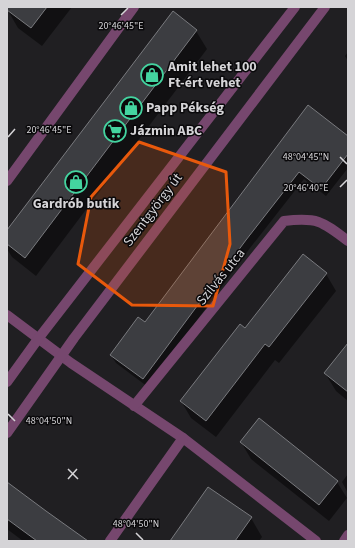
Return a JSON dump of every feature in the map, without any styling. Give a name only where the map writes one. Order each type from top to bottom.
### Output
[{"type":"street","points":[[7,181],[134,7]]},
{"type":"street","name":"Szentgyörgy út","points":[[7,382],[38,339],[294,7]]},
{"type":"street","name":"Szentgyörgy út","points":[[7,433],[74,338],[326,7]]},
{"type":"street","name":"Szilvás utca","points":[[134,406],[284,221],[308,218],[326,224],[348,241]]},
{"type":"street","points":[[7,315],[62,356],[183,438],[316,541]]},
{"type":"street","points":[[110,541],[183,438]]},
{"type":"street","points":[[344,541],[348,535]]},
{"type":"highlighted area","points":[[139,142],[226,172],[230,244],[213,306],[132,305],[78,264],[91,197]]},
{"type":"building","points":[[7,7],[47,7],[31,28],[7,10]]},
{"type":"building","points":[[173,11],[197,30],[25,258],[7,244],[7,230]]},
{"type":"building","points":[[308,105],[348,136],[348,154],[321,189],[299,172],[246,240],[143,379],[110,355],[138,317],[145,322]]},
{"type":"building","points":[[303,254],[327,273],[269,347],[265,344],[206,421],[180,401],[240,324],[245,328]]},
{"type":"building","points":[[348,343],[348,392],[324,373]]},
{"type":"building","points":[[259,418],[338,481],[319,505],[240,442]]},
{"type":"building","points":[[7,482],[88,541],[37,541],[7,519]]},
{"type":"building","points":[[208,487],[252,517],[235,541],[170,541]]},
{"type":"place","name":"Amit lehet 100 Ft-ért vehet","points":[[152,75]]},
{"type":"place","name":"Papp Pékség","points":[[131,108]]},
{"type":"place","name":"Jázmin ABC","points":[[115,131]]},
{"type":"place","name":"Gardrób butik","points":[[76,182]]}]
